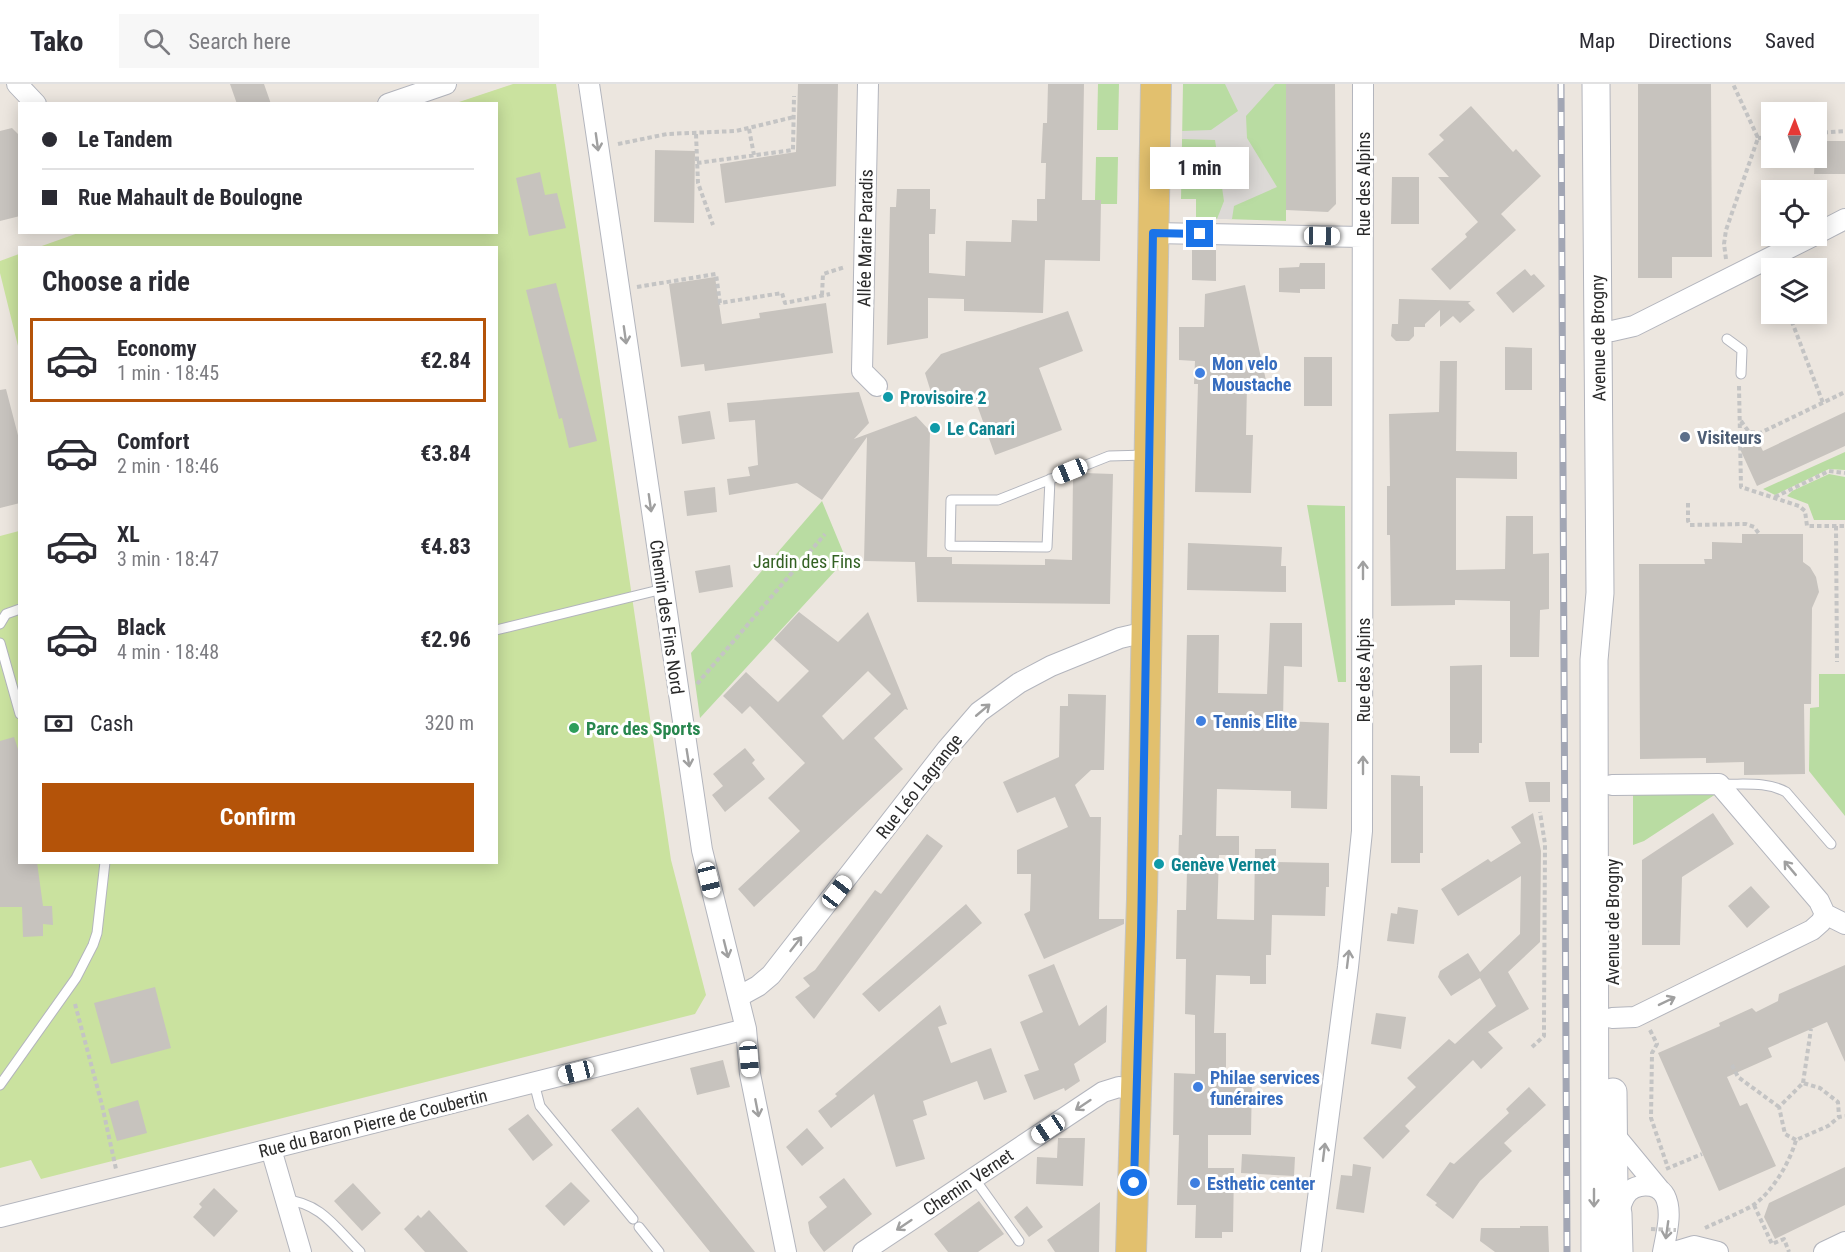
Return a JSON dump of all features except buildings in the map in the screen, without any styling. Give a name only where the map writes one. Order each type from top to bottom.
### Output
[{"type":"main road","points":[[1131,1252],[1146,636],[1156,84]]},
{"type":"main road","name":"Avenue de Brogny","points":[[1596,84],[1600,593],[1594,660],[1603,776],[1603,1013],[1613,1133],[1614,1193],[1618,1214],[1619,1252]]},
{"type":"main road","name":"Avenue de Brogny","points":[[1595,1252],[1596,1074],[1603,1013]]},
{"type":"main road","points":[[1596,1074],[1606,1121],[1613,1133]]},
{"type":"street","points":[[17,84],[34,102]]},
{"type":"street","points":[[394,102],[446,84]]},
{"type":"street","name":"Chemin des Fins Nord","points":[[589,84],[702,850],[746,1029],[750,1074],[786,1252]]},
{"type":"street","name":"Allée Marie Paradis","points":[[868,84],[862,371],[877,386]]},
{"type":"street","name":"Rue des Alpins","points":[[1311,1252],[1362,831],[1363,84]]},
{"type":"street","points":[[1827,229],[1845,219]]},
{"type":"street","points":[[1153,233],[1362,237]]},
{"type":"street","points":[[1598,331],[1612,331],[1634,326],[1793,246]]},
{"type":"street","name":"Rue Léo Lagrange","points":[[738,997],[758,986],[771,975],[959,734],[980,712],[1019,683],[1051,666],[1120,638],[1133,635],[1146,636]]},
{"type":"street","points":[[1603,776],[1719,784],[1819,902],[1825,914],[1845,924]]},
{"type":"street","points":[[1603,1013],[1635,1017],[1812,930],[1821,922],[1825,914]]},
{"type":"street","name":"Rue du Baron Pierre de Coubertin","points":[[0,1217],[746,1029]]},
{"type":"street","name":"Chemin Vernet","points":[[863,1252],[1103,1092],[1119,1087],[1136,1090]]},
{"type":"street","points":[[1613,1133],[1660,1181],[1668,1208],[1663,1252]]},
{"type":"street","points":[[271,1149],[301,1252]]},
{"type":"street","points":[[1618,1214],[1625,1196],[1631,1189],[1660,1181]]},
{"type":"street","points":[[1824,1252],[1845,1242]]},
{"type":"street","points":[[1674,1252],[1687,1247],[1707,1245]]},
{"type":"lane","points":[[1727,339],[1742,350],[1742,374]]},
{"type":"lane","points":[[1050,479],[1047,547],[950,546],[951,500],[998,500],[1050,479],[1109,456],[1149,455]]},
{"type":"lane","points":[[498,630],[663,589]]},
{"type":"lane","points":[[0,624],[6,614],[18,610]]},
{"type":"lane","points":[[0,642],[18,707]]},
{"type":"lane","points":[[1719,784],[1763,784],[1786,792],[1832,844]]},
{"type":"lane","points":[[0,1085],[69,988],[93,945],[97,933],[105,864]]},
{"type":"lane","points":[[534,1083],[540,1106],[659,1252]]},
{"type":"lane","points":[[974,1178],[1019,1241]]},
{"type":"lane","points":[[285,1200],[301,1201],[317,1209],[360,1252]]},
{"type":"path","points":[[1731,277],[1725,254],[1726,230],[1758,138],[1733,84]]},
{"type":"path","points":[[697,164],[793,150],[794,96]]},
{"type":"path","points":[[598,148],[667,134],[749,129],[794,117]]},
{"type":"path","points":[[749,129],[754,155]]},
{"type":"path","points":[[1827,132],[1845,131]]},
{"type":"path","points":[[696,134],[698,183],[713,225]]},
{"type":"path","points":[[822,295],[823,274],[864,262]]},
{"type":"path","points":[[619,290],[716,274],[720,303],[782,293],[785,303],[830,294]]},
{"type":"path","points":[[1793,324],[1823,403]]},
{"type":"path","points":[[1742,374],[1739,384],[1741,487],[1803,508],[1807,515],[1807,526],[1845,526]]},
{"type":"path","points":[[1739,417],[1749,432],[1760,433],[1845,392]]},
{"type":"path","points":[[1774,498],[1828,471],[1845,473]]},
{"type":"path","points":[[1688,503],[1690,525],[1746,524],[1754,527],[1760,535]]},
{"type":"path","points":[[1836,526],[1837,662]]},
{"type":"path","points":[[716,662],[825,534]]},
{"type":"path","points":[[1532,1047],[1544,1036],[1545,844],[1540,812]]},
{"type":"path","points":[[69,988],[102,1105],[120,1187]]},
{"type":"path","points":[[1642,1013],[1661,1052]]},
{"type":"path","points":[[1779,1107],[1803,1083],[1811,1029]]},
{"type":"path","points":[[1657,1044],[1652,1053],[1651,1118],[1668,1168]]},
{"type":"path","points":[[1732,1065],[1738,1077],[1779,1107],[1785,1134],[1796,1140]]},
{"type":"path","points":[[1803,1083],[1820,1088],[1838,1102],[1839,1117]]},
{"type":"path","points":[[1796,1140],[1845,1116]]},
{"type":"path","points":[[1707,1245],[1754,1204],[1778,1179],[1792,1156],[1796,1140]]},
{"type":"path","points":[[1660,1181],[1668,1168],[1702,1154]]},
{"type":"path","points":[[1754,1204],[1772,1244],[1784,1239],[1789,1252]]},
{"type":"path","points":[[1651,1229],[1676,1230]]},
{"type":"green space","name":"Parc des Sports","points":[[513,84],[556,84],[671,860],[706,995],[695,1014],[41,1179],[31,1160],[0,1168],[0,536],[18,531],[18,864],[498,864],[498,246],[42,246],[75,234],[498,234],[498,102],[459,102]]},
{"type":"green space","points":[[1098,84],[1119,84],[1118,130],[1097,130]]},
{"type":"green space","points":[[1183,84],[1286,84],[1286,221],[1196,218],[1196,199],[1181,199]]},
{"type":"green space","points":[[1096,157],[1118,157],[1117,204],[1101,204],[1101,200],[1095,200]]},
{"type":"green space","points":[[18,255],[18,346],[0,273],[0,261]]},
{"type":"green space","points":[[1845,452],[1845,470],[1829,469],[1775,495],[1763,489]]},
{"type":"green space","points":[[1829,474],[1845,477],[1845,520],[1814,520],[1808,504],[1787,496],[1792,491]]},
{"type":"green space","name":"Jardin des Fins","points":[[822,501],[846,559],[700,718],[691,653]]},
{"type":"green space","points":[[1307,505],[1345,506],[1346,682],[1338,682]]},
{"type":"green space","points":[[1819,674],[1845,674],[1845,816],[1809,771],[1810,708],[1819,707]]},
{"type":"green space","points":[[1636,792],[1719,792],[1644,841],[1633,845],[1633,795]]},
{"type":"shaded area","points":[[1225,84],[1275,84],[1246,116],[1247,138],[1277,187],[1234,206],[1232,219],[1217,219],[1224,201],[1215,140],[1182,139],[1182,131],[1211,130],[1238,111]]},
{"type":"railway","points":[[1561,84],[1567,1252]]},
{"type":"place","name":"Mon velo Moustache","points":[[1200,373]]},
{"type":"place","name":"Provisoire 2","points":[[888,397]]},
{"type":"place","name":"Le Canari","points":[[935,428]]},
{"type":"place","name":"Visiteurs","points":[[1685,437]]},
{"type":"place","name":"Tennis Elite","points":[[1201,721]]},
{"type":"place","name":"Parc des Sports","points":[[574,728]]},
{"type":"place","name":"Genève Vernet","points":[[1159,864]]},
{"type":"place","name":"Philae services funéraires","points":[[1198,1087]]},
{"type":"place","name":"Esthetic center","points":[[1195,1183]]},
{"type":"route","points":[[1134,1183],[1141,936],[1153,233],[1200,234]]}]
